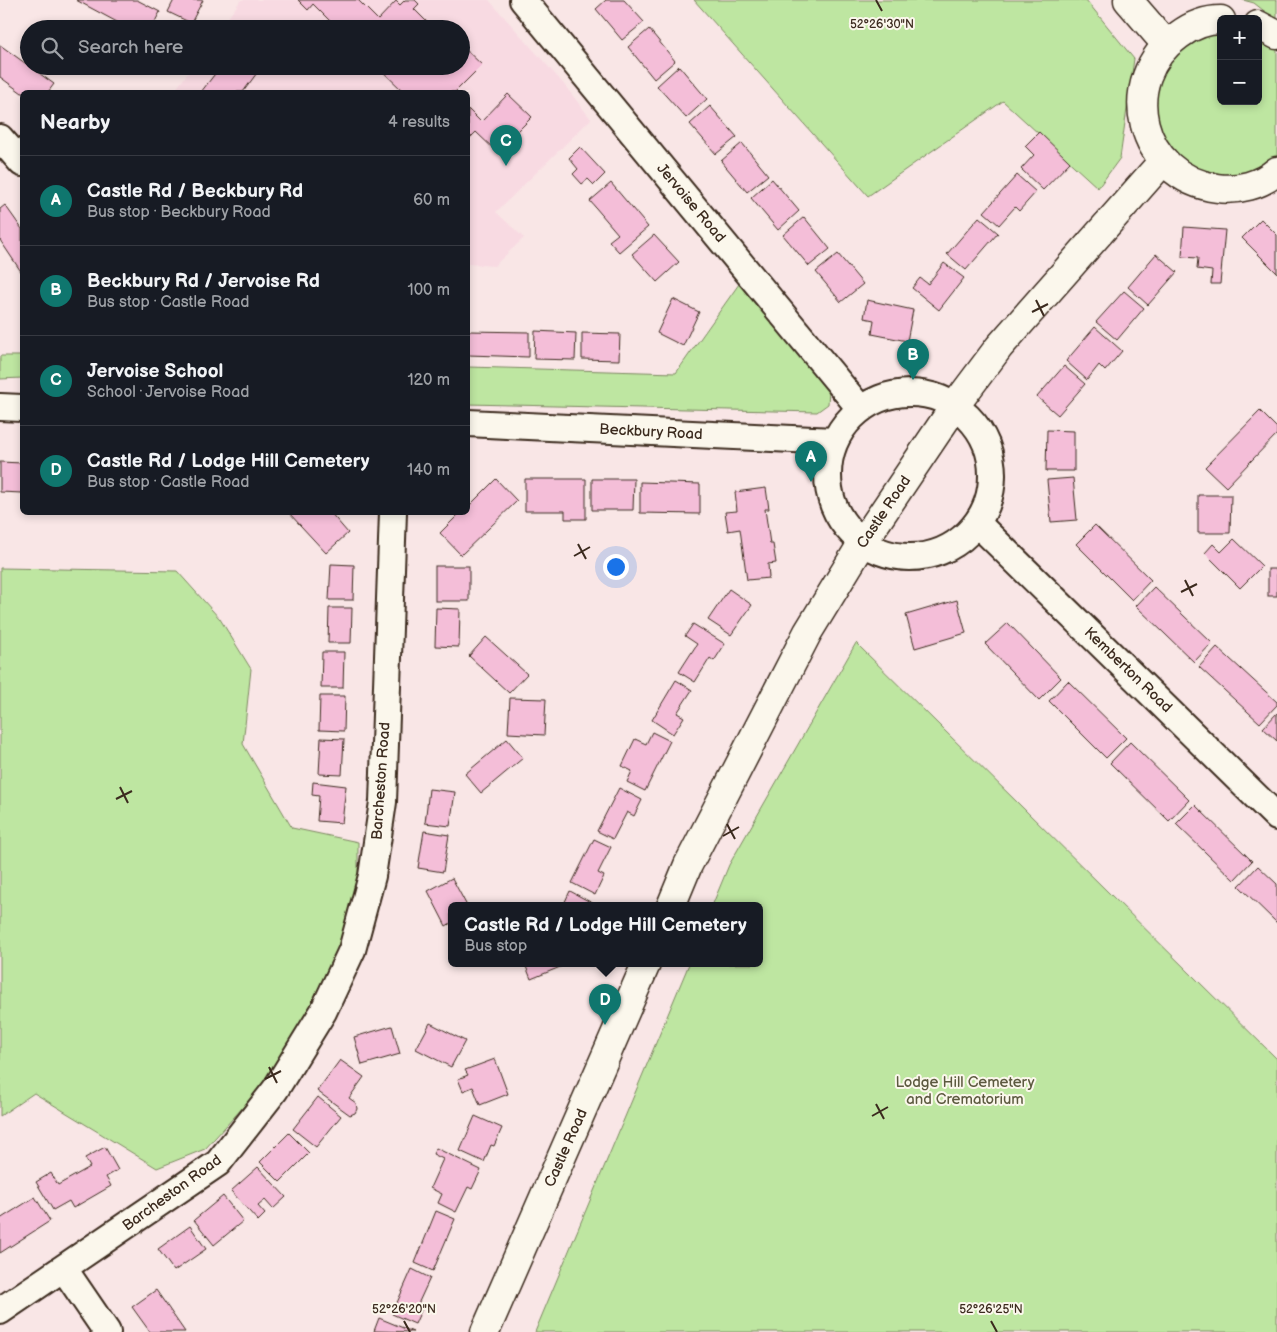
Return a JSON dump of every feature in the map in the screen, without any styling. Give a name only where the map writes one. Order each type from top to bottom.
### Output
[{"type":"street","name":"Jervoise Road","points":[[523,0],[859,408]]},
{"type":"street","points":[[1128,0],[1166,44]]},
{"type":"street","points":[[1217,20],[1189,28],[1166,44],[1153,61],[1143,88],[1142,106],[1142,116],[1151,143],[1163,161],[1174,171],[1204,186],[1223,189],[1242,188],[1275,178]]},
{"type":"street","points":[[1262,27],[1277,35]]},
{"type":"street","points":[[0,138],[20,161]]},
{"type":"street","name":"Castle Road","points":[[672,902],[688,865],[808,632],[863,542],[954,406],[999,347],[1163,161]]},
{"type":"street","points":[[918,392],[943,398],[982,432],[992,457],[993,485],[978,524],[954,546],[925,557],[895,557],[863,542],[849,532],[834,508],[827,474],[834,441],[859,408],[880,399],[918,392]]},
{"type":"street","points":[[0,407],[20,408]]},
{"type":"street","name":"Beckbury Road","points":[[470,423],[834,441]]},
{"type":"street","name":"Barcheston Road","points":[[0,1311],[218,1163],[280,1082],[323,1012],[352,950],[372,876],[383,802],[393,515]]},
{"type":"street","name":"Kemberton Road","points":[[978,524],[1277,817]]},
{"type":"street","name":"Castle Road","points":[[485,1332],[645,967]]},
{"type":"street","points":[[64,1269],[107,1332]]},
{"type":"shaded area","points":[[241,0],[489,0],[562,82],[591,119],[496,212],[524,238],[494,266],[470,264],[470,90],[175,90],[186,75],[470,75],[470,20],[227,20]]},
{"type":"green space","points":[[694,0],[1086,0],[1134,59],[1120,158],[1098,188],[1003,101],[868,196]]},
{"type":"green space","points":[[1243,0],[1277,0],[1277,21],[1254,3]]},
{"type":"green space","points":[[1217,29],[1217,105],[1262,105],[1262,39],[1277,50],[1277,162],[1232,183],[1164,155],[1149,83],[1178,43]]},
{"type":"green space","points":[[739,284],[829,390],[828,404],[817,412],[470,404],[470,367],[676,373]]},
{"type":"green space","points":[[0,356],[20,356],[20,378],[0,379]]},
{"type":"green space","points":[[0,568],[177,571],[220,619],[251,669],[243,744],[292,828],[358,842],[358,874],[340,944],[311,1007],[265,1083],[205,1149],[157,1168],[34,1093],[0,1116]]},
{"type":"green space","name":"Lodge Hill Cemetery and Crematorium","points":[[856,643],[1277,1059],[1277,1332],[535,1332],[688,967],[763,967],[763,902],[714,902],[729,865]]},
{"type":"building","points":[[76,0],[137,0],[160,12],[156,20],[113,20]]},
{"type":"building","points":[[174,0],[203,0],[193,20],[185,20],[168,12]]},
{"type":"building","points":[[298,0],[358,0],[378,20],[329,20],[313,4],[308,10]]},
{"type":"building","points":[[405,0],[415,0],[419,4],[414,9],[425,20],[378,20],[396,1],[400,5]]},
{"type":"building","points":[[606,0],[624,0],[644,22],[622,40],[596,9]]},
{"type":"building","points":[[649,29],[675,61],[654,79],[628,47]]},
{"type":"building","points":[[0,45],[20,59],[20,75],[42,75],[54,84],[50,90],[20,90],[20,92],[0,77]]},
{"type":"building","points":[[470,54],[482,65],[457,90],[402,90],[386,75],[470,75]]},
{"type":"building","points":[[679,66],[707,99],[686,118],[657,86]]},
{"type":"building","points":[[214,75],[255,75],[244,90],[203,90]]},
{"type":"building","points":[[508,94],[532,117],[497,152],[476,132],[470,138],[470,111],[481,122]]},
{"type":"building","points":[[710,106],[737,137],[716,154],[690,124]]},
{"type":"building","points":[[1039,132],[1070,162],[1043,190],[1021,169],[1034,155],[1025,146]]},
{"type":"building","points":[[742,143],[768,175],[747,192],[721,161]]},
{"type":"building","points":[[580,147],[605,174],[594,185],[588,179],[582,184],[573,174],[578,169],[569,158]]},
{"type":"building","points":[[1017,175],[1036,192],[1019,211],[1015,207],[999,225],[984,212]]},
{"type":"building","points":[[772,179],[799,211],[778,230],[751,198]]},
{"type":"building","points":[[611,183],[648,227],[619,252],[609,241],[618,234],[590,201]]},
{"type":"building","points":[[5,205],[20,226],[20,270],[0,240],[0,209]]},
{"type":"building","points":[[804,217],[830,249],[809,266],[783,235]]},
{"type":"building","points":[[979,217],[998,233],[966,270],[947,254]]},
{"type":"building","points":[[1261,219],[1277,235],[1277,273],[1242,238]]},
{"type":"building","points":[[1184,227],[1225,230],[1220,284],[1211,284],[1212,271],[1197,269],[1198,258],[1182,257]]},
{"type":"building","points":[[654,235],[679,262],[657,282],[632,254]]},
{"type":"building","points":[[838,254],[863,284],[841,302],[816,272]]},
{"type":"building","points":[[1156,254],[1177,272],[1148,305],[1128,287]]},
{"type":"building","points":[[944,263],[964,278],[939,310],[912,288],[920,278],[928,284]]},
{"type":"building","points":[[1124,291],[1144,308],[1117,340],[1096,322]]},
{"type":"building","points":[[673,299],[699,312],[683,346],[657,333]]},
{"type":"building","points":[[867,300],[913,310],[907,341],[872,334],[874,320],[864,318]]},
{"type":"building","points":[[1095,327],[1122,351],[1105,371],[1099,365],[1087,380],[1066,361]]},
{"type":"building","points":[[470,331],[529,332],[529,357],[470,355]]},
{"type":"building","points":[[535,331],[576,333],[575,360],[534,359]]},
{"type":"building","points":[[582,333],[620,334],[619,360],[582,359]]},
{"type":"building","points":[[1064,366],[1085,384],[1058,415],[1037,397]]},
{"type":"building","points":[[1260,411],[1277,428],[1277,434],[1226,487],[1205,467]]},
{"type":"building","points":[[1047,430],[1074,431],[1074,471],[1046,471]]},
{"type":"building","points":[[0,462],[20,463],[20,493],[0,492]]},
{"type":"building","points":[[1073,478],[1077,520],[1051,522],[1047,480]]},
{"type":"building","points":[[496,479],[517,501],[461,555],[440,533],[458,515],[470,515],[470,505]]},
{"type":"building","points":[[525,479],[586,479],[586,519],[565,519],[565,511],[525,511]]},
{"type":"building","points":[[592,479],[634,479],[633,510],[592,510]]},
{"type":"building","points":[[640,482],[700,484],[700,514],[640,513]]},
{"type":"building","points":[[766,488],[769,509],[765,509],[770,544],[773,544],[776,563],[768,564],[769,578],[747,580],[740,529],[728,531],[725,512],[737,511],[735,492]]},
{"type":"building","points":[[1198,495],[1231,495],[1230,533],[1198,533]]},
{"type":"building","points":[[291,515],[333,515],[348,533],[326,553]]},
{"type":"building","points":[[1095,525],[1151,580],[1132,600],[1076,544]]},
{"type":"building","points":[[1234,539],[1262,566],[1240,588],[1205,553],[1213,544],[1221,552]]},
{"type":"building","points":[[331,564],[354,565],[353,600],[329,600]]},
{"type":"building","points":[[435,566],[469,566],[469,601],[435,601]]},
{"type":"building","points":[[1268,569],[1277,569],[1277,596],[1268,596]]},
{"type":"building","points":[[1154,587],[1212,643],[1194,662],[1136,606]]},
{"type":"building","points":[[729,589],[752,605],[731,635],[708,620]]},
{"type":"building","points":[[957,600],[966,633],[915,648],[906,615]]},
{"type":"building","points":[[329,608],[352,608],[351,643],[328,643]]},
{"type":"building","points":[[436,608],[460,609],[459,647],[435,646]]},
{"type":"building","points":[[1008,623],[1061,678],[1039,700],[985,644]]},
{"type":"building","points":[[693,624],[725,644],[714,661],[710,658],[695,682],[679,672],[697,644],[685,636]]},
{"type":"building","points":[[486,637],[527,674],[509,693],[469,656]]},
{"type":"building","points":[[1217,647],[1277,702],[1277,705],[1260,723],[1199,667]]},
{"type":"building","points":[[322,652],[344,652],[343,688],[321,688]]},
{"type":"building","points":[[676,680],[692,690],[677,713],[684,717],[673,734],[652,720]]},
{"type":"building","points":[[1068,681],[1126,738],[1106,758],[1049,701]]},
{"type":"building","points":[[320,696],[345,696],[344,731],[319,730]]},
{"type":"building","points":[[510,698],[546,699],[544,735],[508,733]]},
{"type":"building","points":[[1277,713],[1277,741],[1263,728]]},
{"type":"building","points":[[652,732],[670,741],[645,791],[627,782],[632,771],[622,766],[635,739],[646,744]]},
{"type":"building","points":[[321,738],[344,739],[342,775],[319,774]]},
{"type":"building","points":[[507,739],[523,758],[481,793],[465,774]]},
{"type":"building","points":[[1130,742],[1189,800],[1169,821],[1110,763]]},
{"type":"building","points":[[313,782],[346,786],[342,823],[317,821],[319,796],[312,795]]},
{"type":"building","points":[[619,788],[642,800],[634,816],[627,812],[613,839],[597,831]]},
{"type":"building","points":[[429,789],[455,792],[450,826],[425,823]]},
{"type":"building","points":[[1195,805],[1252,861],[1234,880],[1176,824]]},
{"type":"building","points":[[424,831],[449,835],[443,872],[418,868]]},
{"type":"building","points":[[594,839],[611,847],[598,873],[604,876],[595,895],[572,883]]},
{"type":"building","points":[[1258,866],[1277,884],[1277,923],[1239,886]]},
{"type":"building","points":[[452,878],[465,902],[448,902],[448,925],[446,926],[428,891]]},
{"type":"building","points":[[570,891],[590,902],[565,902]]},
{"type":"building","points":[[526,967],[560,967],[531,979]]},
{"type":"building","points":[[430,1023],[465,1041],[451,1067],[416,1049]]},
{"type":"building","points":[[392,1026],[400,1054],[362,1065],[354,1037]]},
{"type":"building","points":[[495,1059],[508,1094],[480,1105],[473,1087],[463,1091],[458,1079],[468,1075],[465,1070]]},
{"type":"building","points":[[340,1060],[364,1077],[349,1098],[356,1103],[357,1109],[355,1113],[350,1115],[317,1091]]},
{"type":"building","points":[[318,1097],[341,1116],[316,1147],[293,1129]]},
{"type":"building","points":[[475,1116],[502,1128],[494,1146],[491,1145],[484,1162],[460,1151]]},
{"type":"building","points":[[289,1133],[309,1153],[280,1182],[260,1162]]},
{"type":"building","points":[[105,1147],[118,1170],[106,1177],[111,1186],[73,1208],[69,1201],[53,1210],[36,1182],[51,1173],[58,1185],[90,1167],[85,1158]]},
{"type":"building","points":[[436,1148],[481,1170],[472,1189],[468,1187],[456,1212],[438,1203],[442,1194],[430,1188],[443,1159],[433,1154]]},
{"type":"building","points":[[258,1167],[286,1197],[273,1209],[265,1200],[258,1206],[265,1214],[258,1221],[231,1191]]},
{"type":"building","points":[[223,1196],[243,1221],[214,1245],[194,1220]]},
{"type":"building","points":[[35,1197],[50,1221],[0,1253],[0,1219]]},
{"type":"building","points":[[436,1211],[455,1219],[433,1271],[415,1263]]},
{"type":"building","points":[[190,1226],[206,1249],[174,1271],[158,1249]]},
{"type":"building","points":[[412,1269],[430,1278],[418,1304],[423,1306],[415,1324],[392,1314]]},
{"type":"building","points":[[156,1290],[185,1332],[150,1332],[132,1307]]},
{"type":"building","points":[[379,1318],[413,1332],[374,1331]]},
{"type":"place","name":"Jervoise School","points":[[506,166]]},
{"type":"place","name":"Beckbury Rd / Jervoise Rd","points":[[913,380]]},
{"type":"place","name":"Castle Rd / Beckbury Rd","points":[[811,482]]},
{"type":"place","name":"Castle Rd / Lodge Hill Cemetery","points":[[605,1025]]}]
